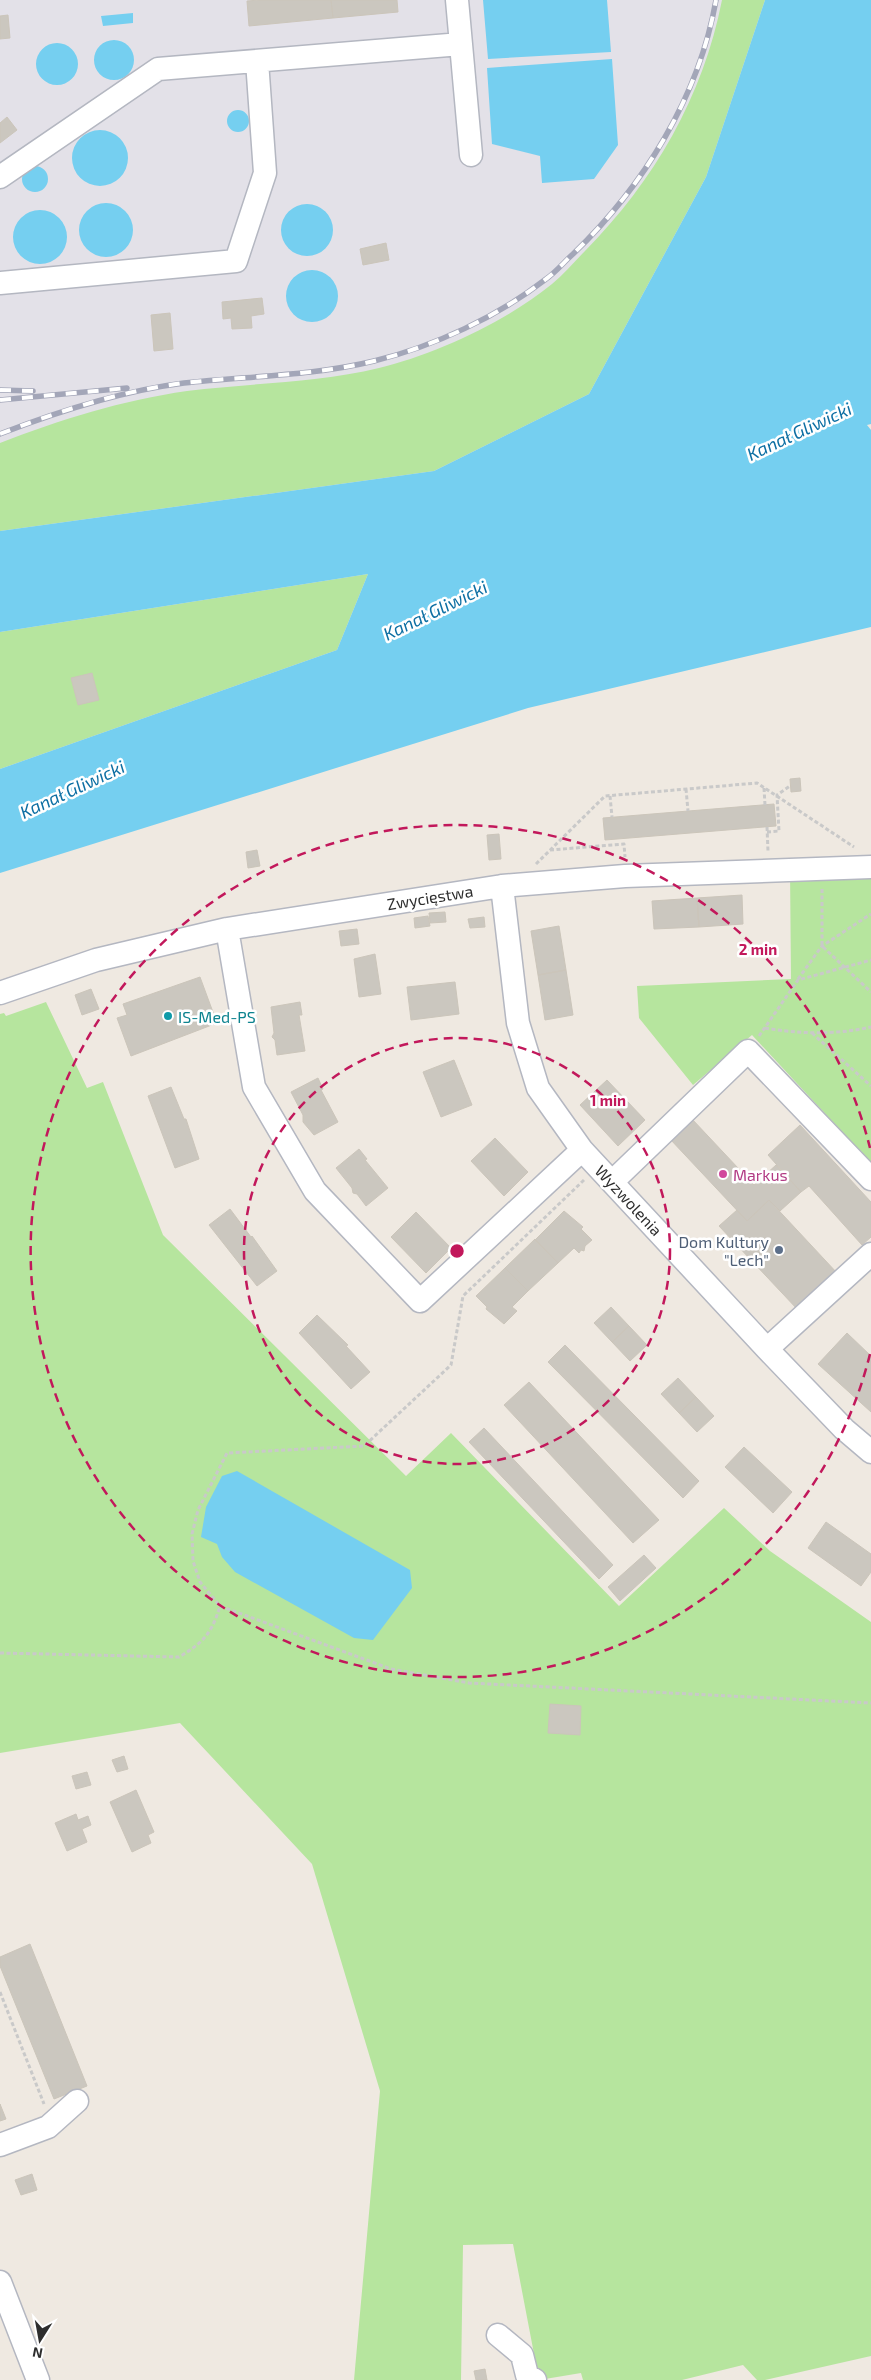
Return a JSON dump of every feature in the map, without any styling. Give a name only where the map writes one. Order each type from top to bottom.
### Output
[{"type":"street","points":[[457,0],[471,155]]},
{"type":"street","points":[[0,177],[158,69],[461,44]]},
{"type":"street","points":[[0,283],[236,261],[265,173],[257,61]]},
{"type":"street","name":"Zwycięstwa","points":[[0,994],[96,960],[227,929],[508,886],[625,876],[871,867]]},
{"type":"street","name":"Wyzwolenia","points":[[508,886],[518,1023],[538,1088],[582,1150],[767,1349],[844,1429],[871,1452]]},
{"type":"street","points":[[227,929],[254,1087],[315,1190],[420,1301],[582,1150]]},
{"type":"street","points":[[605,1174],[748,1051],[871,1179]]},
{"type":"street","points":[[767,1349],[871,1254]]},
{"type":"street","points":[[0,2145],[48,2126],[77,2101]]},
{"type":"street","points":[[0,2282],[38,2380]]},
{"type":"street","points":[[498,2335],[522,2355],[527,2375],[535,2380]]},
{"type":"path","points":[[508,886],[605,796],[610,795],[757,783],[855,848]]},
{"type":"path","points":[[777,795],[790,786]]},
{"type":"path","points":[[764,788],[766,805]]},
{"type":"path","points":[[686,789],[688,811]]},
{"type":"path","points":[[610,795],[612,817]]},
{"type":"path","points":[[769,870],[767,829],[779,831],[777,795]]},
{"type":"path","points":[[615,839],[615,845]]},
{"type":"path","points":[[549,850],[624,844],[625,876]]},
{"type":"path","points":[[822,868],[822,946],[871,992]]},
{"type":"path","points":[[748,1051],[822,946],[871,914]]},
{"type":"path","points":[[798,980],[871,960]]},
{"type":"path","points":[[765,1028],[812,1033],[853,1031],[871,1027]]},
{"type":"path","points":[[812,1033],[871,1086]]},
{"type":"path","points":[[605,1174],[463,1296],[452,1365],[364,1446],[227,1453],[198,1510],[192,1534],[193,1561],[200,1582],[220,1606],[391,1669],[469,1683],[871,1703]]},
{"type":"path","points":[[0,1653],[178,1657],[200,1644],[215,1624],[220,1606]]},
{"type":"path","points":[[0,1992],[42,2097],[48,2126]]},
{"type":"shaded area","points":[[0,0],[729,0],[692,117],[595,252],[478,359],[0,469]]},
{"type":"green space","points":[[722,0],[765,0],[706,177],[589,394],[434,471],[0,531],[0,443],[45,426],[115,405],[163,395],[211,388],[331,377],[379,368],[424,354],[470,335],[534,298],[561,276],[610,224],[654,166],[688,104],[702,70]]},
{"type":"green space","points":[[368,574],[337,650],[0,769],[0,632]]},
{"type":"green space","points":[[871,867],[871,1163],[752,1035],[693,1085],[639,1018],[637,986],[791,979],[790,869]]},
{"type":"green space","points":[[46,1002],[87,1088],[103,1082],[163,1235],[406,1476],[451,1433],[619,1606],[724,1508],[770,1551],[871,1622],[871,2356],[765,2380],[757,2380],[743,2365],[682,2380],[583,2380],[581,2373],[539,2380],[513,2244],[463,2245],[461,2380],[354,2380],[380,2091],[312,1864],[180,1723],[0,1753],[0,1014],[4,1013],[6,1016]]},
{"type":"water","points":[[483,0],[607,0],[611,52],[488,59]]},
{"type":"water","name":"Kanał Gliwicki","points":[[765,0],[871,0],[871,424],[867,425],[871,430],[871,627],[528,708],[0,873],[0,769],[337,650],[368,574],[0,632],[0,531],[434,471],[589,394],[706,177]]},
{"type":"water","points":[[133,13],[133,23],[103,26],[101,16]]},
{"type":"water","points":[[118,40],[125,43],[131,49],[134,60],[133,68],[125,77],[118,80],[110,80],[103,77],[95,68],[94,56],[97,49],[106,41]]},
{"type":"water","points":[[57,43],[72,49],[78,64],[72,79],[57,85],[42,79],[36,64],[42,49]]},
{"type":"water","points":[[612,59],[618,145],[594,179],[542,183],[540,156],[492,144],[487,68]]},
{"type":"water","points":[[238,110],[246,113],[249,121],[246,129],[238,132],[230,129],[227,121],[230,113]]},
{"type":"water","points":[[100,130],[115,135],[123,143],[128,158],[123,173],[115,181],[100,186],[85,181],[77,173],[72,158],[77,143],[85,135]]},
{"type":"water","points":[[35,166],[44,170],[48,179],[44,188],[35,192],[26,188],[22,179],[26,170]]},
{"type":"water","points":[[101,203],[111,203],[121,207],[129,215],[133,230],[129,245],[121,253],[111,257],[101,257],[91,253],[83,245],[79,235],[79,225],[83,215],[91,207]]},
{"type":"water","points":[[302,204],[312,204],[326,211],[333,225],[333,235],[326,249],[312,256],[302,256],[292,252],[285,245],[281,235],[281,225],[285,215],[292,208]]},
{"type":"water","points":[[35,210],[45,210],[55,214],[63,222],[67,237],[63,252],[55,260],[45,264],[35,264],[25,260],[17,252],[13,242],[13,232],[17,222],[25,214]]},
{"type":"water","points":[[307,270],[317,270],[331,277],[338,291],[338,301],[331,315],[317,322],[307,322],[297,318],[290,311],[286,301],[286,291],[290,281],[297,274]]},
{"type":"water","points":[[237,1471],[410,1570],[412,1588],[373,1640],[354,1638],[235,1572],[222,1557],[217,1544],[201,1537],[206,1507],[222,1476]]},
{"type":"building","points":[[331,0],[333,18],[249,26],[247,1]]},
{"type":"building","points":[[331,0],[397,0],[398,12],[333,18]]},
{"type":"building","points":[[8,15],[10,38],[0,39],[0,16]]},
{"type":"building","points":[[7,117],[17,130],[0,143],[0,123]]},
{"type":"building","points":[[386,243],[389,260],[363,265],[360,249]]},
{"type":"building","points":[[262,298],[264,314],[251,316],[252,328],[232,329],[231,318],[223,319],[222,302]]},
{"type":"building","points":[[170,313],[173,349],[154,351],[151,315]]},
{"type":"building","points":[[92,673],[99,700],[78,705],[71,678]]},
{"type":"building","points":[[800,778],[801,791],[791,792],[790,779]]},
{"type":"building","points":[[774,804],[776,826],[605,840],[603,818]]},
{"type":"building","points":[[499,834],[501,859],[489,860],[487,835]]},
{"type":"building","points":[[257,850],[260,866],[248,868],[246,852]]},
{"type":"building","points":[[742,895],[743,924],[699,927],[697,898]]},
{"type":"building","points":[[697,898],[699,927],[654,929],[652,901]]},
{"type":"building","points":[[445,912],[446,922],[430,923],[429,913]]},
{"type":"building","points":[[428,916],[430,926],[415,928],[414,918]]},
{"type":"building","points":[[484,917],[485,927],[470,928],[468,919]]},
{"type":"building","points":[[559,926],[566,970],[538,975],[531,931]]},
{"type":"building","points":[[357,929],[359,944],[341,946],[339,931]]},
{"type":"building","points":[[375,954],[381,994],[359,997],[354,959]]},
{"type":"building","points":[[566,970],[573,1015],[545,1020],[538,975]]},
{"type":"building","name":"IS-Med-PS","points":[[200,977],[217,1023],[131,1056],[117,1018],[127,1015],[123,1004]]},
{"type":"building","points":[[455,982],[459,1014],[411,1020],[407,987]]},
{"type":"building","points":[[91,989],[99,1009],[82,1015],[75,995]]},
{"type":"building","points":[[300,1002],[302,1015],[299,1015],[305,1051],[277,1055],[275,1040],[272,1037],[274,1033],[271,1007]]},
{"type":"building","points":[[454,1060],[472,1105],[441,1117],[423,1072]]},
{"type":"building","points":[[318,1078],[323,1089],[321,1090],[338,1122],[314,1135],[303,1122],[303,1115],[291,1092]]},
{"type":"building","points":[[607,1080],[645,1120],[618,1146],[580,1105]]},
{"type":"building","points":[[171,1087],[184,1119],[186,1119],[199,1159],[175,1168],[148,1096]]},
{"type":"building","points":[[692,1119],[754,1185],[776,1165],[801,1192],[780,1211],[769,1200],[747,1221],[670,1139]]},
{"type":"building","points":[[800,1125],[871,1202],[871,1237],[862,1245],[809,1186],[801,1192],[768,1155]]},
{"type":"building","points":[[495,1138],[528,1172],[504,1196],[471,1161]]},
{"type":"building","points":[[359,1149],[367,1159],[365,1160],[388,1188],[366,1206],[357,1194],[353,1193],[352,1188],[336,1168]]},
{"type":"building","name":"Dom Kultury \"Lech\"","points":[[769,1200],[838,1274],[798,1310],[719,1226],[737,1210],[747,1221]]},
{"type":"building","points":[[230,1209],[277,1271],[257,1286],[209,1225]]},
{"type":"building","points":[[564,1211],[583,1227],[581,1229],[592,1240],[585,1246],[584,1251],[581,1250],[579,1253],[574,1248],[558,1263],[535,1240]]},
{"type":"building","points":[[416,1212],[451,1248],[426,1273],[391,1237]]},
{"type":"building","points":[[535,1239],[558,1263],[528,1291],[505,1268]]},
{"type":"building","points":[[505,1268],[528,1291],[512,1307],[517,1311],[504,1324],[486,1309],[487,1307],[476,1296]]},
{"type":"building","points":[[611,1307],[629,1326],[612,1342],[594,1323]]},
{"type":"building","points":[[317,1315],[348,1345],[346,1346],[370,1372],[351,1389],[299,1333]]},
{"type":"building","points":[[629,1326],[647,1345],[630,1361],[612,1342]]},
{"type":"building","points":[[847,1333],[871,1356],[871,1412],[818,1364]]},
{"type":"building","points":[[565,1345],[699,1481],[683,1498],[548,1362]]},
{"type":"building","points":[[678,1378],[696,1397],[679,1413],[661,1394]]},
{"type":"building","points":[[529,1382],[659,1520],[633,1543],[504,1405]]},
{"type":"building","points":[[696,1397],[714,1416],[697,1432],[679,1413]]},
{"type":"building","points":[[484,1428],[613,1565],[599,1579],[469,1442]]},
{"type":"building","points":[[744,1447],[792,1492],[773,1513],[725,1467]]},
{"type":"building","points":[[826,1522],[871,1554],[871,1572],[861,1586],[808,1548]]},
{"type":"building","points":[[644,1555],[656,1568],[620,1601],[608,1587]]},
{"type":"building","points":[[550,1704],[581,1706],[580,1735],[548,1733]]},
{"type":"building","points":[[124,1756],[128,1769],[117,1772],[112,1760]]},
{"type":"building","points":[[87,1772],[91,1785],[76,1789],[72,1776]]},
{"type":"building","points":[[136,1790],[154,1832],[148,1835],[151,1843],[132,1852],[110,1802]]},
{"type":"building","points":[[76,1814],[78,1820],[88,1816],[91,1825],[82,1829],[87,1842],[67,1851],[55,1823]]},
{"type":"building","points":[[30,1944],[87,2086],[54,2099],[0,1966],[0,1957]]},
{"type":"building","points":[[0,2104],[6,2119],[0,2121]]},
{"type":"building","points":[[32,2174],[37,2190],[21,2195],[15,2180]]},
{"type":"building","points":[[485,2369],[487,2380],[476,2380],[474,2371]]},
{"type":"railway","points":[[0,434],[45,417],[137,391],[184,383],[327,370],[374,361],[420,347],[464,329],[507,306],[550,276],[573,254],[599,228],[645,170],[682,105],[708,36],[716,0]]},
{"type":"railway","points":[[0,400],[127,388]]},
{"type":"railway","points":[[0,390],[33,391]]},
{"type":"place","name":"IS-Med-PS","points":[[168,1016]]},
{"type":"place","name":"Markus","points":[[723,1174]]},
{"type":"place","name":"Dom Kultury \"Lech\"","points":[[779,1250]]}]
